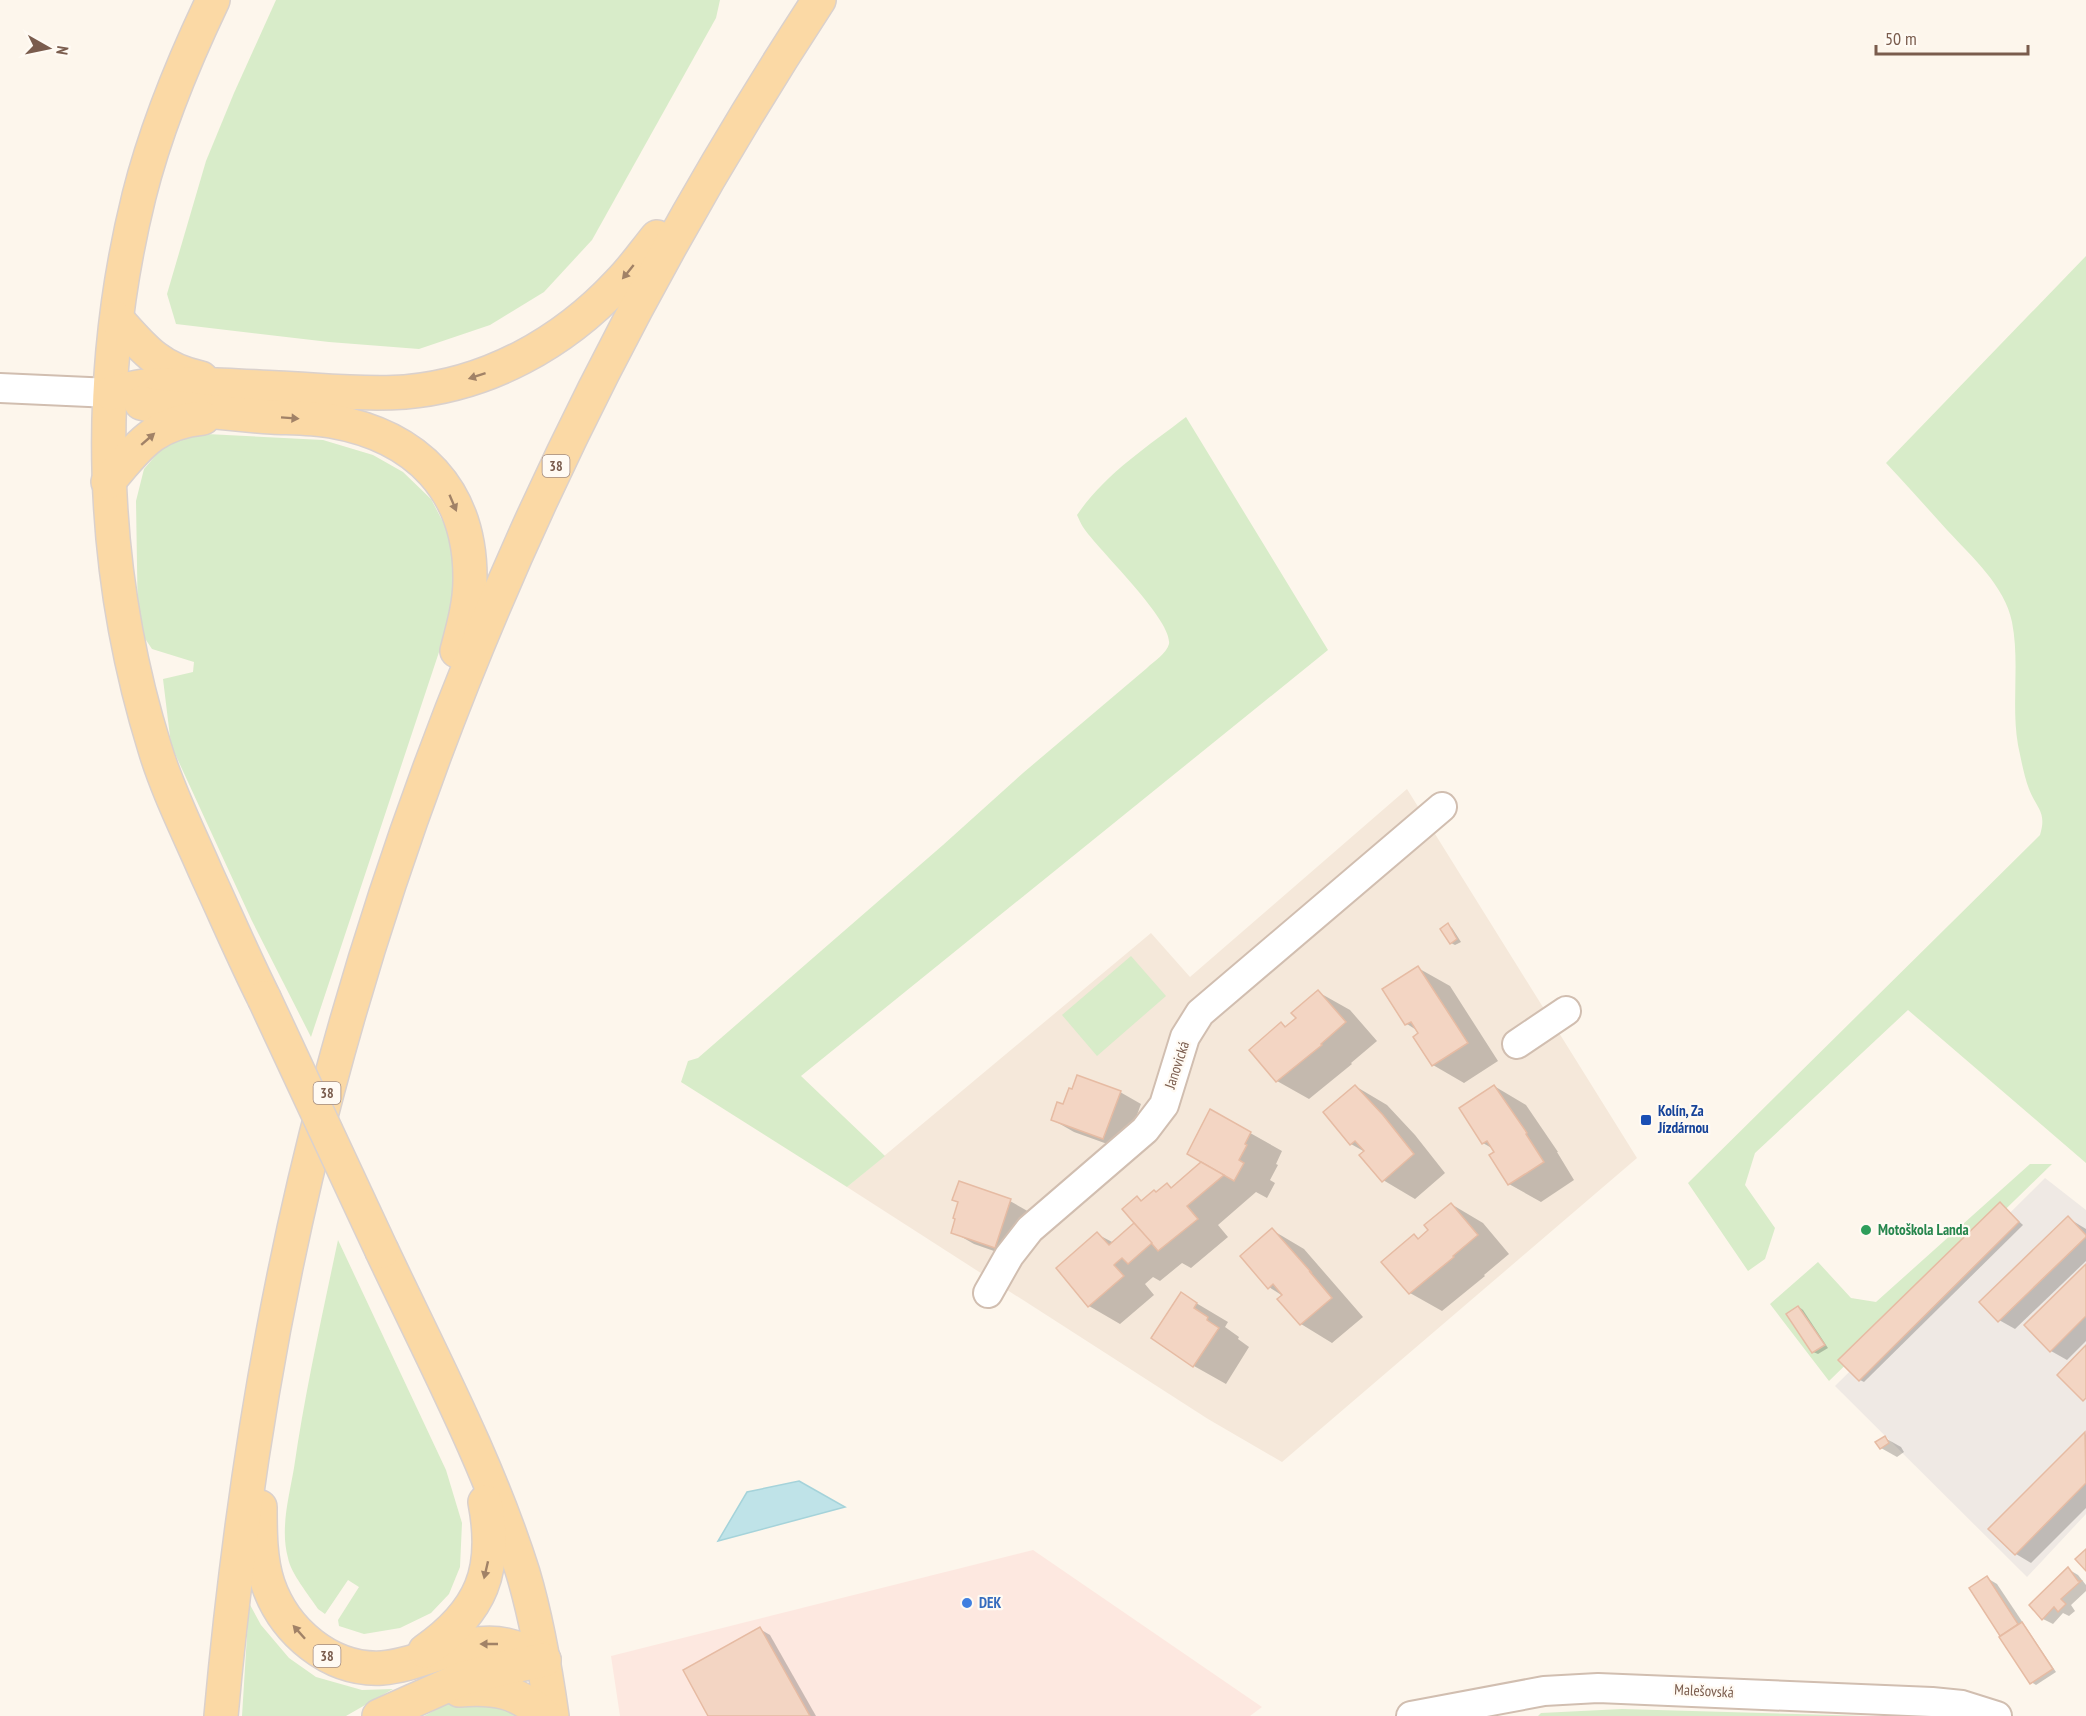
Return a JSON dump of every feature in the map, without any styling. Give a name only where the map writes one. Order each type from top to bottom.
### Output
[{"type":"main road","points":[[213,0],[164,115],[140,193],[127,250],[117,320],[111,393],[108,482],[112,542],[120,603],[135,674],[155,750],[179,813],[475,1450],[495,1498],[522,1573],[544,1660],[552,1716]]},
{"type":"main road","name":"38","points":[[221,1716],[237,1563],[260,1409],[282,1284],[327,1090],[381,909],[424,784],[497,596],[532,516],[615,346],[717,161],[819,0]]},
{"type":"main road","name":"38","points":[[111,393],[145,404],[363,392],[406,392],[444,386],[476,377],[531,354],[596,306],[621,282],[717,161]]},
{"type":"main road","points":[[117,320],[142,347],[173,370],[232,400]]},
{"type":"main road","points":[[108,482],[145,440],[159,429],[232,400]]},
{"type":"main road","name":"38","points":[[232,400],[380,434],[410,450],[423,461],[447,490],[465,538],[469,560],[469,592],[463,630],[424,784]]},
{"type":"main road","name":"38","points":[[260,1409],[261,1546],[268,1583],[278,1605],[314,1647],[338,1661],[379,1668],[409,1663],[461,1647],[489,1643],[519,1648],[544,1660]]},
{"type":"main road","points":[[409,1663],[447,1636],[461,1622],[481,1588],[489,1554],[489,1535],[488,1517],[475,1450]]},
{"type":"main road","points":[[379,1716],[464,1678],[544,1660]]},
{"type":"main road","points":[[437,1692],[496,1689],[522,1698],[544,1716]]},
{"type":"street","points":[[0,387],[20,390],[111,393]]},
{"type":"street","name":"Janovická","points":[[988,1293],[1009,1256],[1030,1229],[1145,1130],[1164,1105],[1185,1037],[1200,1013],[1442,807]]},
{"type":"street","points":[[1517,1044],[1566,1011]]},
{"type":"street","name":"Malešovská","points":[[1411,1716],[1472,1710],[1544,1691],[1598,1688],[1932,1702],[1962,1705],[1997,1716]]},
{"type":"shaded area","points":[[1407,789],[1637,1158],[1282,1462],[1208,1419],[847,1187],[1151,933],[1190,977]]},
{"type":"shaded area","points":[[2045,1178],[2086,1210],[2086,1514],[2027,1577],[1835,1386]]},
{"type":"shaded area","name":"DEK","points":[[1033,1550],[1262,1707],[1250,1716],[620,1716],[611,1656]]},
{"type":"green space","points":[[276,0],[720,0],[716,18],[592,240],[544,292],[490,325],[419,349],[329,342],[176,324],[167,294],[206,161]]},
{"type":"green space","points":[[2086,256],[2086,1163],[1908,1010],[1755,1153],[1745,1185],[1775,1228],[1765,1259],[1748,1271],[1688,1183],[2040,835],[2042,816],[2027,784],[2018,745],[2015,714],[2014,637],[2008,609],[1995,584],[1977,561],[1886,463]]},
{"type":"green space","points":[[1186,417],[1328,650],[801,1076],[885,1156],[847,1187],[681,1082],[688,1061],[698,1058],[1166,651],[1169,644],[1167,633],[1148,602],[1091,538],[1077,515],[1088,500],[1114,474]]},
{"type":"green space","points":[[187,433],[323,440],[373,455],[403,472],[431,499],[452,539],[454,582],[448,625],[311,1037],[252,921],[171,745],[163,679],[193,672],[194,662],[152,649],[138,628],[136,501],[144,469],[163,447]]},
{"type":"green space","points":[[1131,956],[1166,996],[1097,1056],[1062,1015]]},
{"type":"green space","points":[[2030,1164],[2052,1164],[1829,1381],[1770,1304],[1818,1262],[1851,1298],[1876,1302]]},
{"type":"green space","points":[[338,1240],[446,1470],[462,1523],[460,1567],[449,1594],[431,1613],[400,1628],[364,1634],[339,1626],[338,1620],[359,1587],[348,1580],[325,1614],[318,1609],[293,1571],[288,1558],[285,1536],[288,1502],[303,1411]]},
{"type":"green space","points":[[249,1603],[261,1625],[289,1658],[316,1677],[362,1690],[393,1689],[346,1716],[242,1716]]},
{"type":"green space","points":[[501,1702],[524,1716],[424,1716],[449,1703]]},
{"type":"green space","points":[[1622,1709],[1868,1716],[1538,1716],[1541,1713]]},
{"type":"water","points":[[799,1481],[845,1507],[718,1541],[747,1492]]},
{"type":"building","points":[[1448,923],[1457,939],[1450,944],[1440,929]]},
{"type":"building","points":[[1418,966],[1468,1043],[1432,1066],[1413,1037],[1418,1033],[1411,1022],[1405,1025],[1382,989]]},
{"type":"building","points":[[1318,990],[1346,1022],[1322,1045],[1276,1082],[1249,1050],[1281,1022],[1285,1027],[1296,1018],[1291,1013]]},
{"type":"building","points":[[1077,1075],[1121,1091],[1103,1139],[1051,1120],[1057,1102],[1063,1104]]},
{"type":"building","points":[[1355,1085],[1414,1154],[1382,1182],[1359,1155],[1364,1151],[1355,1141],[1350,1145],[1323,1112]]},
{"type":"building","points":[[1494,1085],[1544,1162],[1508,1185],[1489,1155],[1494,1152],[1487,1141],[1482,1144],[1459,1108]]},
{"type":"building","points":[[1210,1109],[1251,1132],[1239,1160],[1244,1163],[1234,1181],[1187,1154]]},
{"type":"building","points":[[1201,1162],[1224,1175],[1187,1206],[1198,1219],[1158,1251],[1122,1209],[1137,1196],[1141,1201],[1167,1183],[1171,1188]]},
{"type":"building","points":[[959,1181],[1011,1199],[995,1248],[951,1233],[958,1202],[952,1200]]},
{"type":"building","points":[[2000,1202],[2019,1222],[1859,1381],[1838,1360]]},
{"type":"building","points":[[1451,1203],[1478,1235],[1409,1294],[1381,1262],[1414,1234],[1418,1239],[1428,1230],[1424,1225]]},
{"type":"building","points":[[2068,1216],[2086,1237],[1998,1322],[1979,1302]]},
{"type":"building","points":[[1134,1223],[1152,1243],[1128,1264],[1122,1258],[1114,1265],[1124,1276],[1088,1307],[1056,1268],[1097,1232],[1109,1245]]},
{"type":"building","points":[[1272,1228],[1332,1298],[1300,1325],[1277,1299],[1282,1295],[1273,1284],[1268,1289],[1240,1256]]},
{"type":"building","points":[[2086,1264],[2086,1316],[2050,1352],[2024,1325]]},
{"type":"building","points":[[1181,1292],[1197,1303],[1194,1308],[1219,1328],[1193,1367],[1151,1338]]},
{"type":"building","points":[[1798,1306],[1825,1345],[1812,1353],[1786,1314]]},
{"type":"building","points":[[2086,1345],[2086,1398],[2083,1401],[2057,1375]]},
{"type":"building","points":[[2085,1432],[2086,1483],[2015,1555],[1988,1529]]},
{"type":"building","points":[[1885,1436],[1889,1443],[1880,1449],[1875,1442]]},
{"type":"building","points":[[2086,1549],[2086,1571],[2075,1559]]},
{"type":"building","points":[[2068,1567],[2078,1581],[2081,1581],[2061,1599],[2066,1604],[2058,1612],[2054,1607],[2042,1620],[2029,1605]]},
{"type":"building","points":[[1987,1576],[2018,1624],[2000,1636],[1969,1588]]},
{"type":"building","points":[[2022,1622],[2053,1669],[2030,1684],[1999,1637]]},
{"type":"building","points":[[760,1627],[810,1716],[708,1716],[683,1670]]},
{"type":"place","name":"Kolín, Za Jízdárnou","points":[[1646,1120]]},
{"type":"place","name":"Motoškola Landa","points":[[1866,1230]]},
{"type":"place","name":"DEK","points":[[967,1603]]}]
